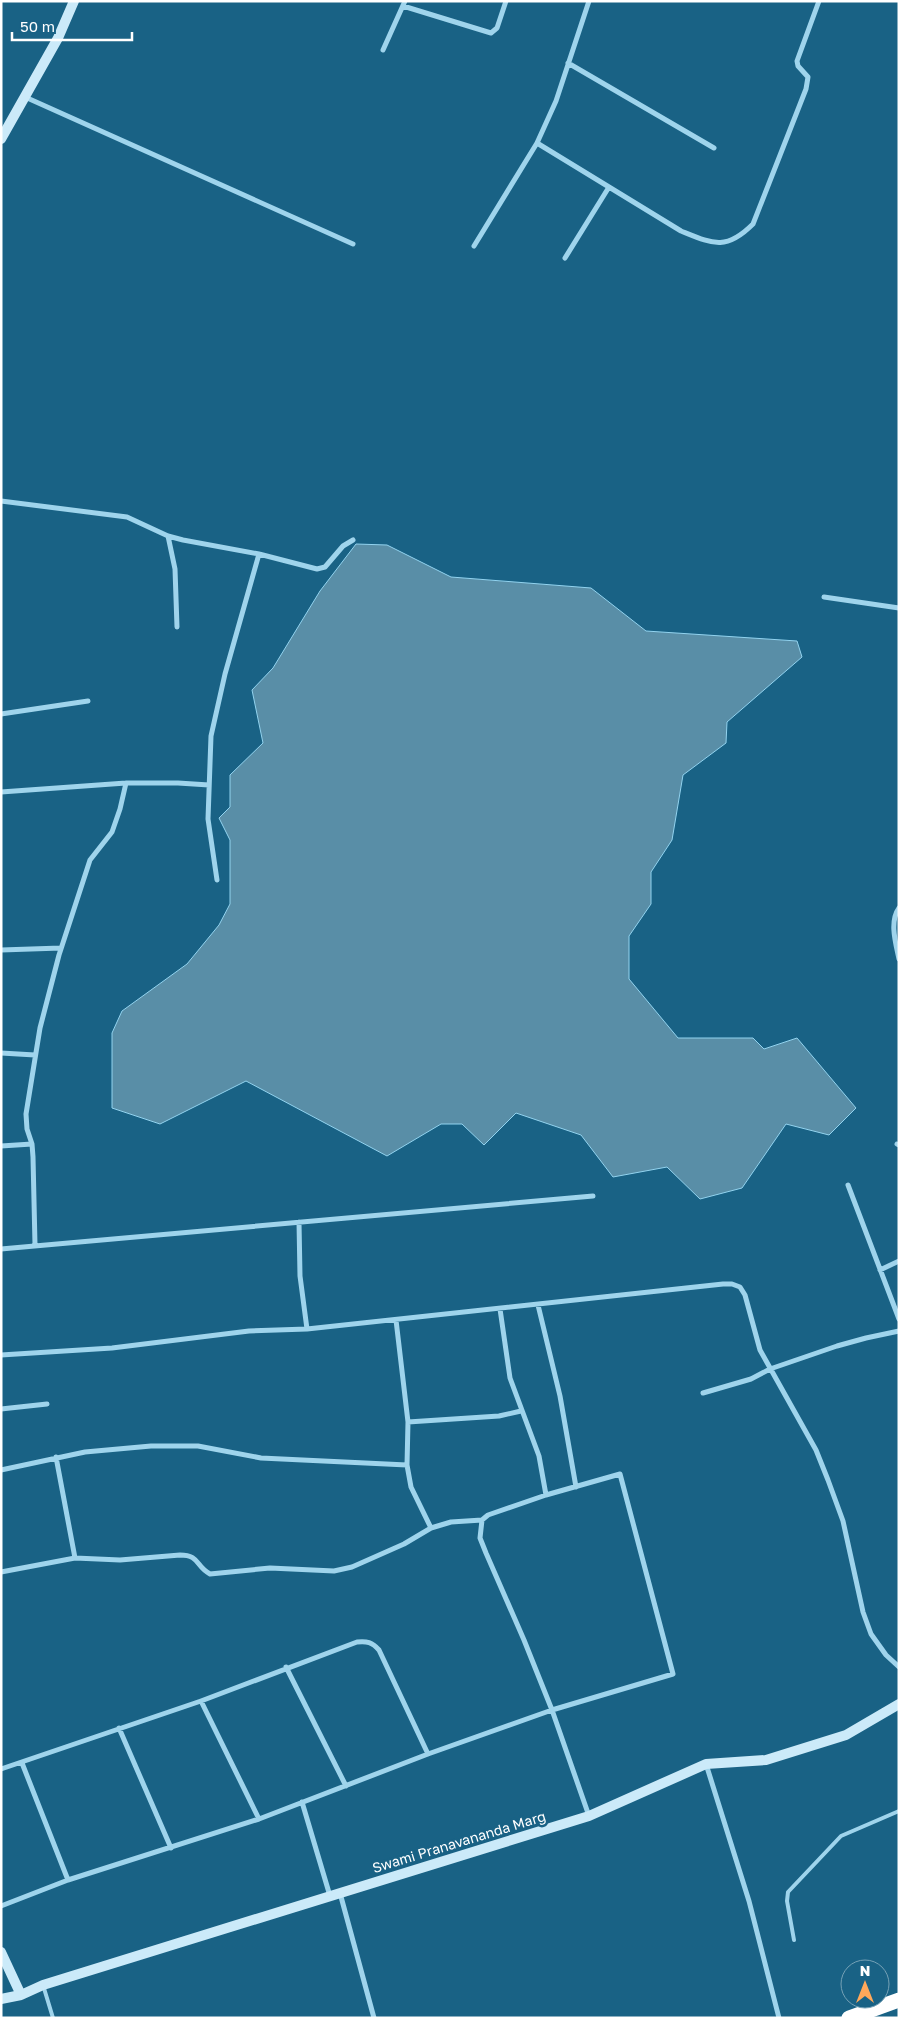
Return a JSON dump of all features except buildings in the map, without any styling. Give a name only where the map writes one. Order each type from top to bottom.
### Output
[{"type":"highway","points":[[850,2018],[899,2000]]},
{"type":"street","points":[[1,139],[58,38],[74,1]]},
{"type":"street","points":[[383,50],[404,4],[491,33],[498,28],[506,1]]},
{"type":"street","points":[[474,246],[537,143],[556,101],[589,1]]},
{"type":"street","points":[[537,143],[681,231],[703,240],[717,243],[731,241],[741,236],[753,224],[806,89],[808,77],[798,66],[797,61],[819,1]]},
{"type":"street","points":[[568,63],[714,148]]},
{"type":"street","points":[[25,98],[353,244]]},
{"type":"street","points":[[565,258],[609,187]]},
{"type":"street","points":[[1,501],[127,517],[168,536],[259,554],[316,569],[324,568],[343,546],[353,540]]},
{"type":"street","points":[[168,536],[175,569],[177,627]]},
{"type":"street","points":[[218,880],[208,819],[211,736],[224,674],[259,554]]},
{"type":"street","points":[[824,597],[899,608]]},
{"type":"street","points":[[1,714],[88,701]]},
{"type":"street","points":[[1,792],[126,782],[178,782],[210,785]]},
{"type":"street","points":[[35,1245],[32,1144],[27,1129],[26,1114],[40,1028],[61,948],[90,860],[112,832],[120,809],[126,782]]},
{"type":"street","points":[[899,908],[895,913],[894,927],[899,959]]},
{"type":"street","points":[[1,950],[61,948]]},
{"type":"street","points":[[1,1053],[35,1055]]},
{"type":"street","points":[[1,1146],[32,1144]]},
{"type":"street","points":[[848,1185],[899,1319]]},
{"type":"street","points":[[1,1249],[593,1196]]},
{"type":"street","points":[[299,1222],[300,1276],[307,1329]]},
{"type":"street","points":[[880,1270],[899,1261]]},
{"type":"street","points":[[1,1355],[112,1348],[249,1330],[307,1329],[732,1284],[740,1287],[745,1295],[760,1350],[816,1450],[828,1480],[843,1522],[863,1612],[871,1634],[886,1655],[899,1667]]},
{"type":"street","points":[[538,1305],[560,1396],[576,1487]]},
{"type":"street","points":[[500,1309],[510,1378],[539,1456],[546,1495]]},
{"type":"street","points":[[396,1320],[408,1422],[407,1465],[411,1488],[431,1528]]},
{"type":"street","points":[[703,1393],[751,1379],[770,1369],[844,1344],[899,1331]]},
{"type":"street","points":[[1,1409],[47,1404]]},
{"type":"street","points":[[408,1422],[500,1416],[521,1411]]},
{"type":"street","points":[[1,1470],[84,1452],[151,1446],[198,1446],[261,1458],[407,1465]]},
{"type":"street","points":[[56,1458],[75,1558]]},
{"type":"street","points":[[1,1572],[75,1558],[120,1560],[190,1555],[197,1559],[202,1570],[210,1574],[270,1568],[334,1571],[352,1567],[404,1544],[431,1528],[451,1522],[482,1520],[488,1515],[546,1495],[620,1474],[673,1674],[552,1710],[428,1754],[259,1819],[68,1880],[1,1906]]},
{"type":"street","points":[[482,1520],[480,1538],[552,1710],[589,1816]]},
{"type":"street","points":[[1,1769],[201,1701],[357,1642],[366,1641],[374,1644],[379,1650],[428,1754]]},
{"type":"street","points":[[286,1668],[346,1786]]},
{"type":"street","points":[[201,1701],[259,1819]]},
{"type":"street","name":"Swami Pranavananda Marg","points":[[1,1999],[21,1995],[43,1985],[589,1816],[706,1764],[766,1760],[846,1735],[899,1704]]},
{"type":"street","points":[[119,1728],[171,1848]]},
{"type":"street","points":[[22,1762],[68,1880]]},
{"type":"street","points":[[706,1764],[749,1901],[779,2018]]},
{"type":"street","points":[[302,1802],[335,1895],[374,2018]]},
{"type":"street","points":[[1,1952],[21,1995]]},
{"type":"lane","points":[[794,1940],[787,1901],[788,1892],[792,1886],[841,1836],[899,1811]]},
{"type":"lane","points":[[43,1985],[54,2018]]},
{"type":"water","points":[[356,544],[387,545],[451,577],[591,588],[646,631],[797,641],[802,657],[727,722],[726,743],[683,775],[672,840],[651,872],[651,904],[629,936],[629,979],[678,1038],[753,1038],[764,1049],[797,1038],[856,1108],[829,1135],[786,1124],[742,1188],[700,1199],[667,1167],[613,1177],[581,1135],[516,1113],[484,1145],[462,1124],[441,1124],[387,1156],[246,1081],[160,1124],[112,1108],[112,1033],[122,1011],[187,964],[219,925],[230,904],[230,840],[219,818],[230,807],[230,775],[263,743],[252,690],[273,668],[320,591]]}]
